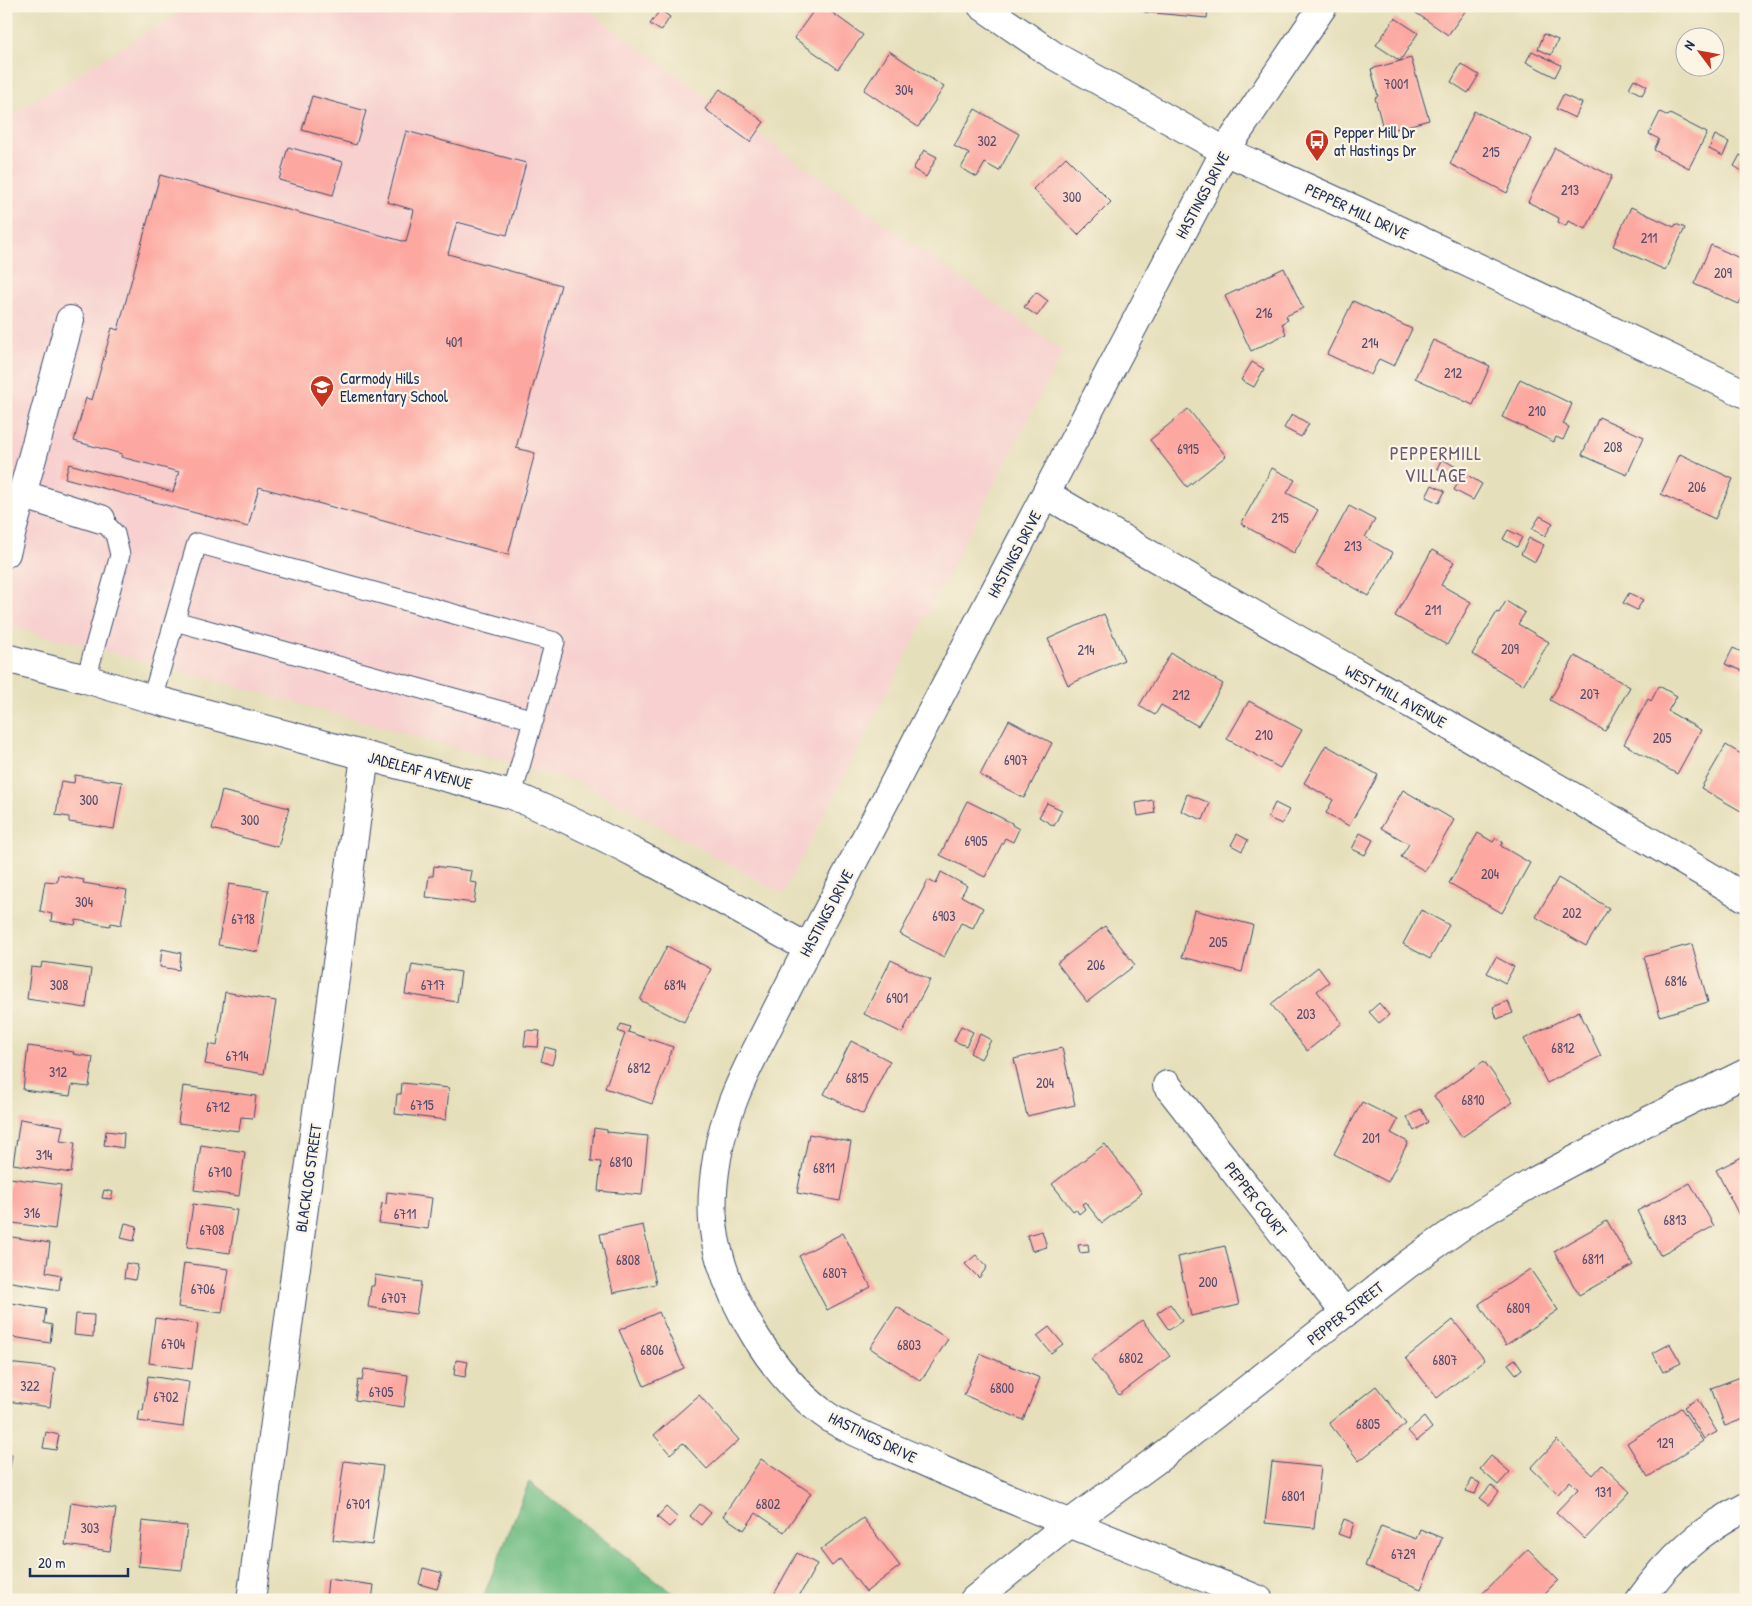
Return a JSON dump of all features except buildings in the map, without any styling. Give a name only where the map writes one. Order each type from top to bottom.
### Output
[{"type":"street","name":"PEPPER MILL DRIVE","points":[[982,6],[1053,55],[1225,151],[1356,210],[1746,394]]},
{"type":"street","name":"HASTINGS DRIVE","points":[[1259,1600],[1070,1523],[863,1435],[825,1415],[809,1402],[776,1365],[760,1344],[742,1313],[728,1282],[717,1247],[712,1211],[717,1157],[728,1110],[745,1071],[1225,151],[1323,6]]},
{"type":"street","points":[[6,553],[24,495],[70,320]]},
{"type":"street","name":"WEST MILL AVENUE","points":[[1046,494],[1311,648],[1630,829],[1746,898]]},
{"type":"street","points":[[24,495],[101,519]]},
{"type":"street","name":"JADELEAF AVENUE","points":[[6,658],[512,795],[564,817],[632,852],[808,948]]},
{"type":"street","name":"BLACKLOG STREET","points":[[251,1600],[365,756]]},
{"type":"street","name":"PEPPER STREET","points":[[974,1600],[1070,1523],[1159,1458],[1345,1312],[1466,1223],[1535,1181],[1650,1120],[1746,1073]]},
{"type":"street","name":"PEPPER COURT","points":[[1167,1085],[1345,1312]]},
{"type":"street","points":[[1640,1600],[1676,1555],[1696,1537],[1733,1513],[1746,1507]]},
{"type":"lane","points":[[86,679],[120,555],[115,534],[101,519]]},
{"type":"lane","points":[[152,699],[197,542],[555,642],[512,795]]},
{"type":"lane","points":[[175,621],[534,720]]},
{"type":"shaded area","points":[[190,6],[582,6],[748,127],[1063,351],[783,894],[579,782],[232,685],[6,625],[6,118]]},
{"type":"green space","points":[[529,1482],[682,1600],[482,1600]]},
{"type":"place","name":"Pepper Mill Dr at Hastings Dr","points":[[1317,162]]},
{"type":"place","name":"Carmody Hills Elementary School","points":[[322,408]]},
{"type":"district","name":"PEPPERMILL VILLAGE","points":[[1436,464]]}]
